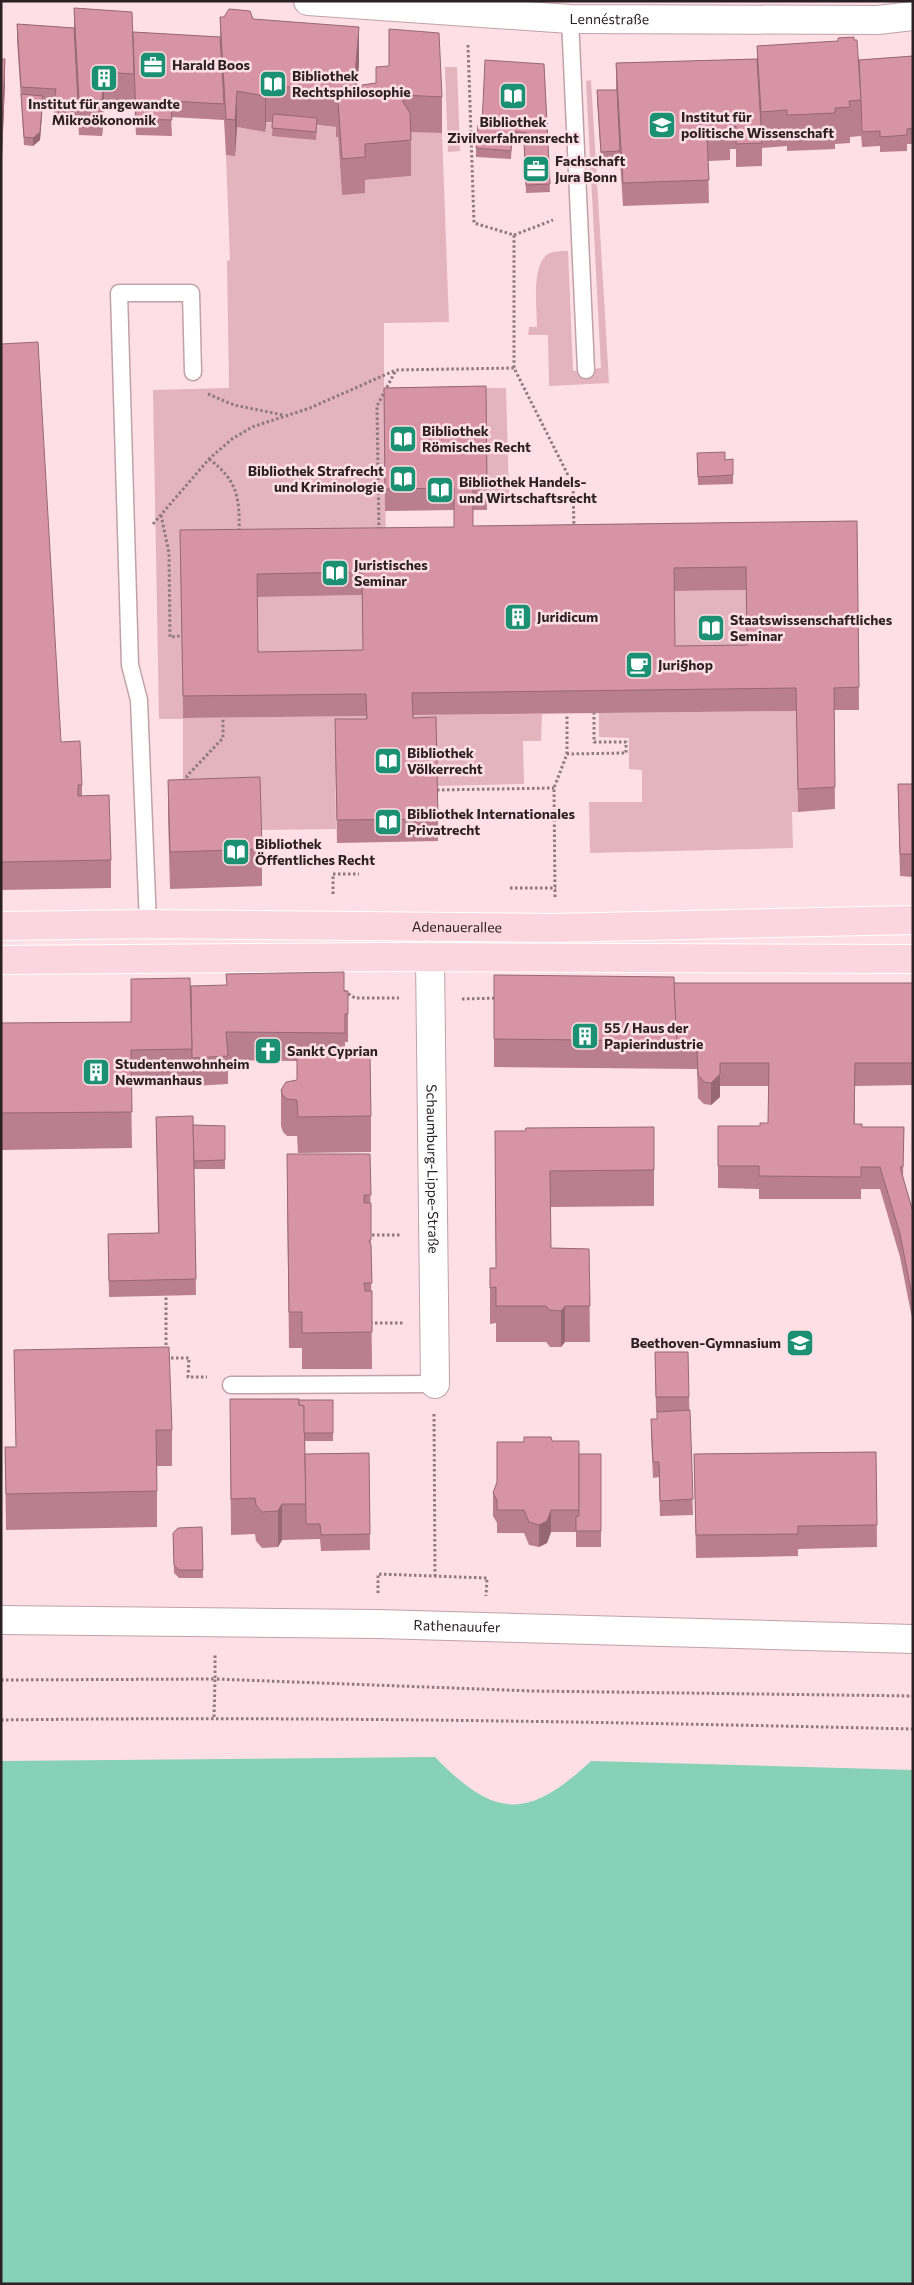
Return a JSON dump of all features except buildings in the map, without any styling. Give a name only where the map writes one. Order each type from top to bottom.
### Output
[{"type":"main road","name":"Adenauerallee","points":[[1,926],[148,924],[554,928],[913,920]]},
{"type":"main road","name":"Adenauerallee","points":[[1,960],[430,957],[913,959]]},
{"type":"street","name":"Lennéstraße","points":[[308,1],[570,19],[630,11],[878,20],[913,16]]},
{"type":"street","name":"Schaumburg-Lippe-Straße","points":[[430,957],[435,1384]]},
{"type":"street","name":"Rathenauufer","points":[[1,1620],[378,1624],[913,1639]]},
{"type":"lane","points":[[570,19],[586,370]]},
{"type":"lane","points":[[148,924],[139,700],[130,665],[119,293],[191,293],[193,372]]},
{"type":"lane","points":[[230,1385],[435,1384]]},
{"type":"path","points":[[469,11],[468,41],[474,223],[514,235],[514,368],[573,485],[574,533]]},
{"type":"path","points":[[127,552],[209,459],[252,427],[310,408],[396,370],[514,368]]},
{"type":"path","points":[[379,540],[377,406],[396,370]]},
{"type":"path","points":[[193,372],[201,391],[234,405],[286,415]]},
{"type":"path","points":[[209,459],[225,471],[234,487],[238,504],[239,535]]},
{"type":"path","points":[[161,515],[169,553],[170,637],[181,636]]},
{"type":"path","points":[[565,526],[574,526]]},
{"type":"path","points":[[567,754],[626,753],[626,742],[594,742],[594,713]]},
{"type":"path","points":[[554,928],[556,888],[554,788],[567,754],[567,714]]},
{"type":"path","points":[[188,785],[187,776],[223,738],[223,718]]},
{"type":"path","points":[[437,790],[554,788]]},
{"type":"path","points":[[334,925],[333,874],[358,874]]},
{"type":"path","points":[[510,888],[556,888]]},
{"type":"path","points":[[166,1296],[166,1358]]},
{"type":"path","points":[[364,1323],[434,1324]]},
{"type":"path","points":[[158,1358],[188,1358],[188,1377],[220,1377],[230,1385]]},
{"type":"path","points":[[434,1447],[435,1576]]},
{"type":"path","points":[[378,1593],[378,1574],[435,1576],[487,1578],[486,1597]]},
{"type":"path","points":[[214,1717],[216,1622]]},
{"type":"path","points":[[1,1680],[215,1679],[532,1691],[913,1696]]},
{"type":"path","points":[[1,1720],[214,1717],[481,1719],[913,1729]]},
{"type":"shaded area","points":[[445,67],[457,67],[460,151],[448,152]]},
{"type":"shaded area","points":[[591,80],[609,383],[549,386],[548,335],[528,335],[529,327],[537,327],[536,288],[539,268],[543,260],[550,253],[568,251],[573,371],[601,368],[586,81]]},
{"type":"shaded area","points":[[265,122],[337,127],[342,195],[365,180],[411,176],[403,131],[442,133],[449,322],[384,323],[384,409],[399,389],[506,388],[509,499],[487,500],[384,411],[386,550],[180,553],[183,718],[366,716],[367,741],[335,742],[336,829],[260,830],[183,815],[183,719],[159,719],[153,390],[229,388],[227,261],[230,260],[226,155],[235,155],[237,127],[265,132]]},
{"type":"shaded area","points":[[746,590],[747,667],[675,668],[674,591]]},
{"type":"shaded area","points":[[362,595],[363,672],[258,674],[257,597]]},
{"type":"shaded area","points":[[796,711],[798,812],[792,812],[793,848],[590,853],[589,802],[642,802],[642,770],[629,769],[629,738],[599,737],[599,713]]},
{"type":"shaded area","points":[[542,714],[541,741],[523,741],[524,784],[437,786],[413,740],[412,715]]},
{"type":"shaded area","points":[[435,1757],[456,1777],[476,1792],[494,1801],[512,1804],[530,1802],[548,1794],[569,1780],[591,1761],[913,1770],[913,2284],[1,2284],[1,1761]]},
{"type":"place","name":"Harald Boos","points":[[153,65]]},
{"type":"place","name":"Institut für angewandte Mikroökonomik","points":[[104,78]]},
{"type":"place","name":"Bibliothek Rechtsphilosophie","points":[[273,84]]},
{"type":"place","name":"Bibliothek Zivilverfahrensrecht","points":[[513,96]]},
{"type":"place","name":"Institut für politische Wissenschaft","points":[[662,125]]},
{"type":"place","name":"Fachschaft Jura Bonn","points":[[536,169]]},
{"type":"place","name":"Bibliothek Römisches Recht","points":[[403,439]]},
{"type":"place","name":"Bibliothek Strafrecht und Kriminologie","points":[[403,479]]},
{"type":"place","name":"Bibliothek Handels- und Wirtschaftsrecht","points":[[440,490]]},
{"type":"place","name":"Juristisches Seminar","points":[[335,573]]},
{"type":"place","name":"Juridicum","points":[[518,617]]},
{"type":"place","name":"Staatswissenschaftliches Seminar","points":[[711,628]]},
{"type":"place","name":"Juri§hop","points":[[639,665]]},
{"type":"place","name":"Bibliothek Völkerrecht","points":[[388,761]]},
{"type":"place","name":"Bibliothek Internationales Privatrecht","points":[[388,822]]},
{"type":"place","name":"Bibliothek Öffentliches Recht","points":[[236,852]]},
{"type":"place","name":"55 / Haus der Papierindustrie","points":[[585,1036]]},
{"type":"place","name":"Sankt Cyprian","points":[[268,1051]]},
{"type":"place","name":"Studentenwohnheim Newmanhaus","points":[[96,1072]]},
{"type":"place","name":"Beethoven-Gymnasium","points":[[800,1343]]}]
